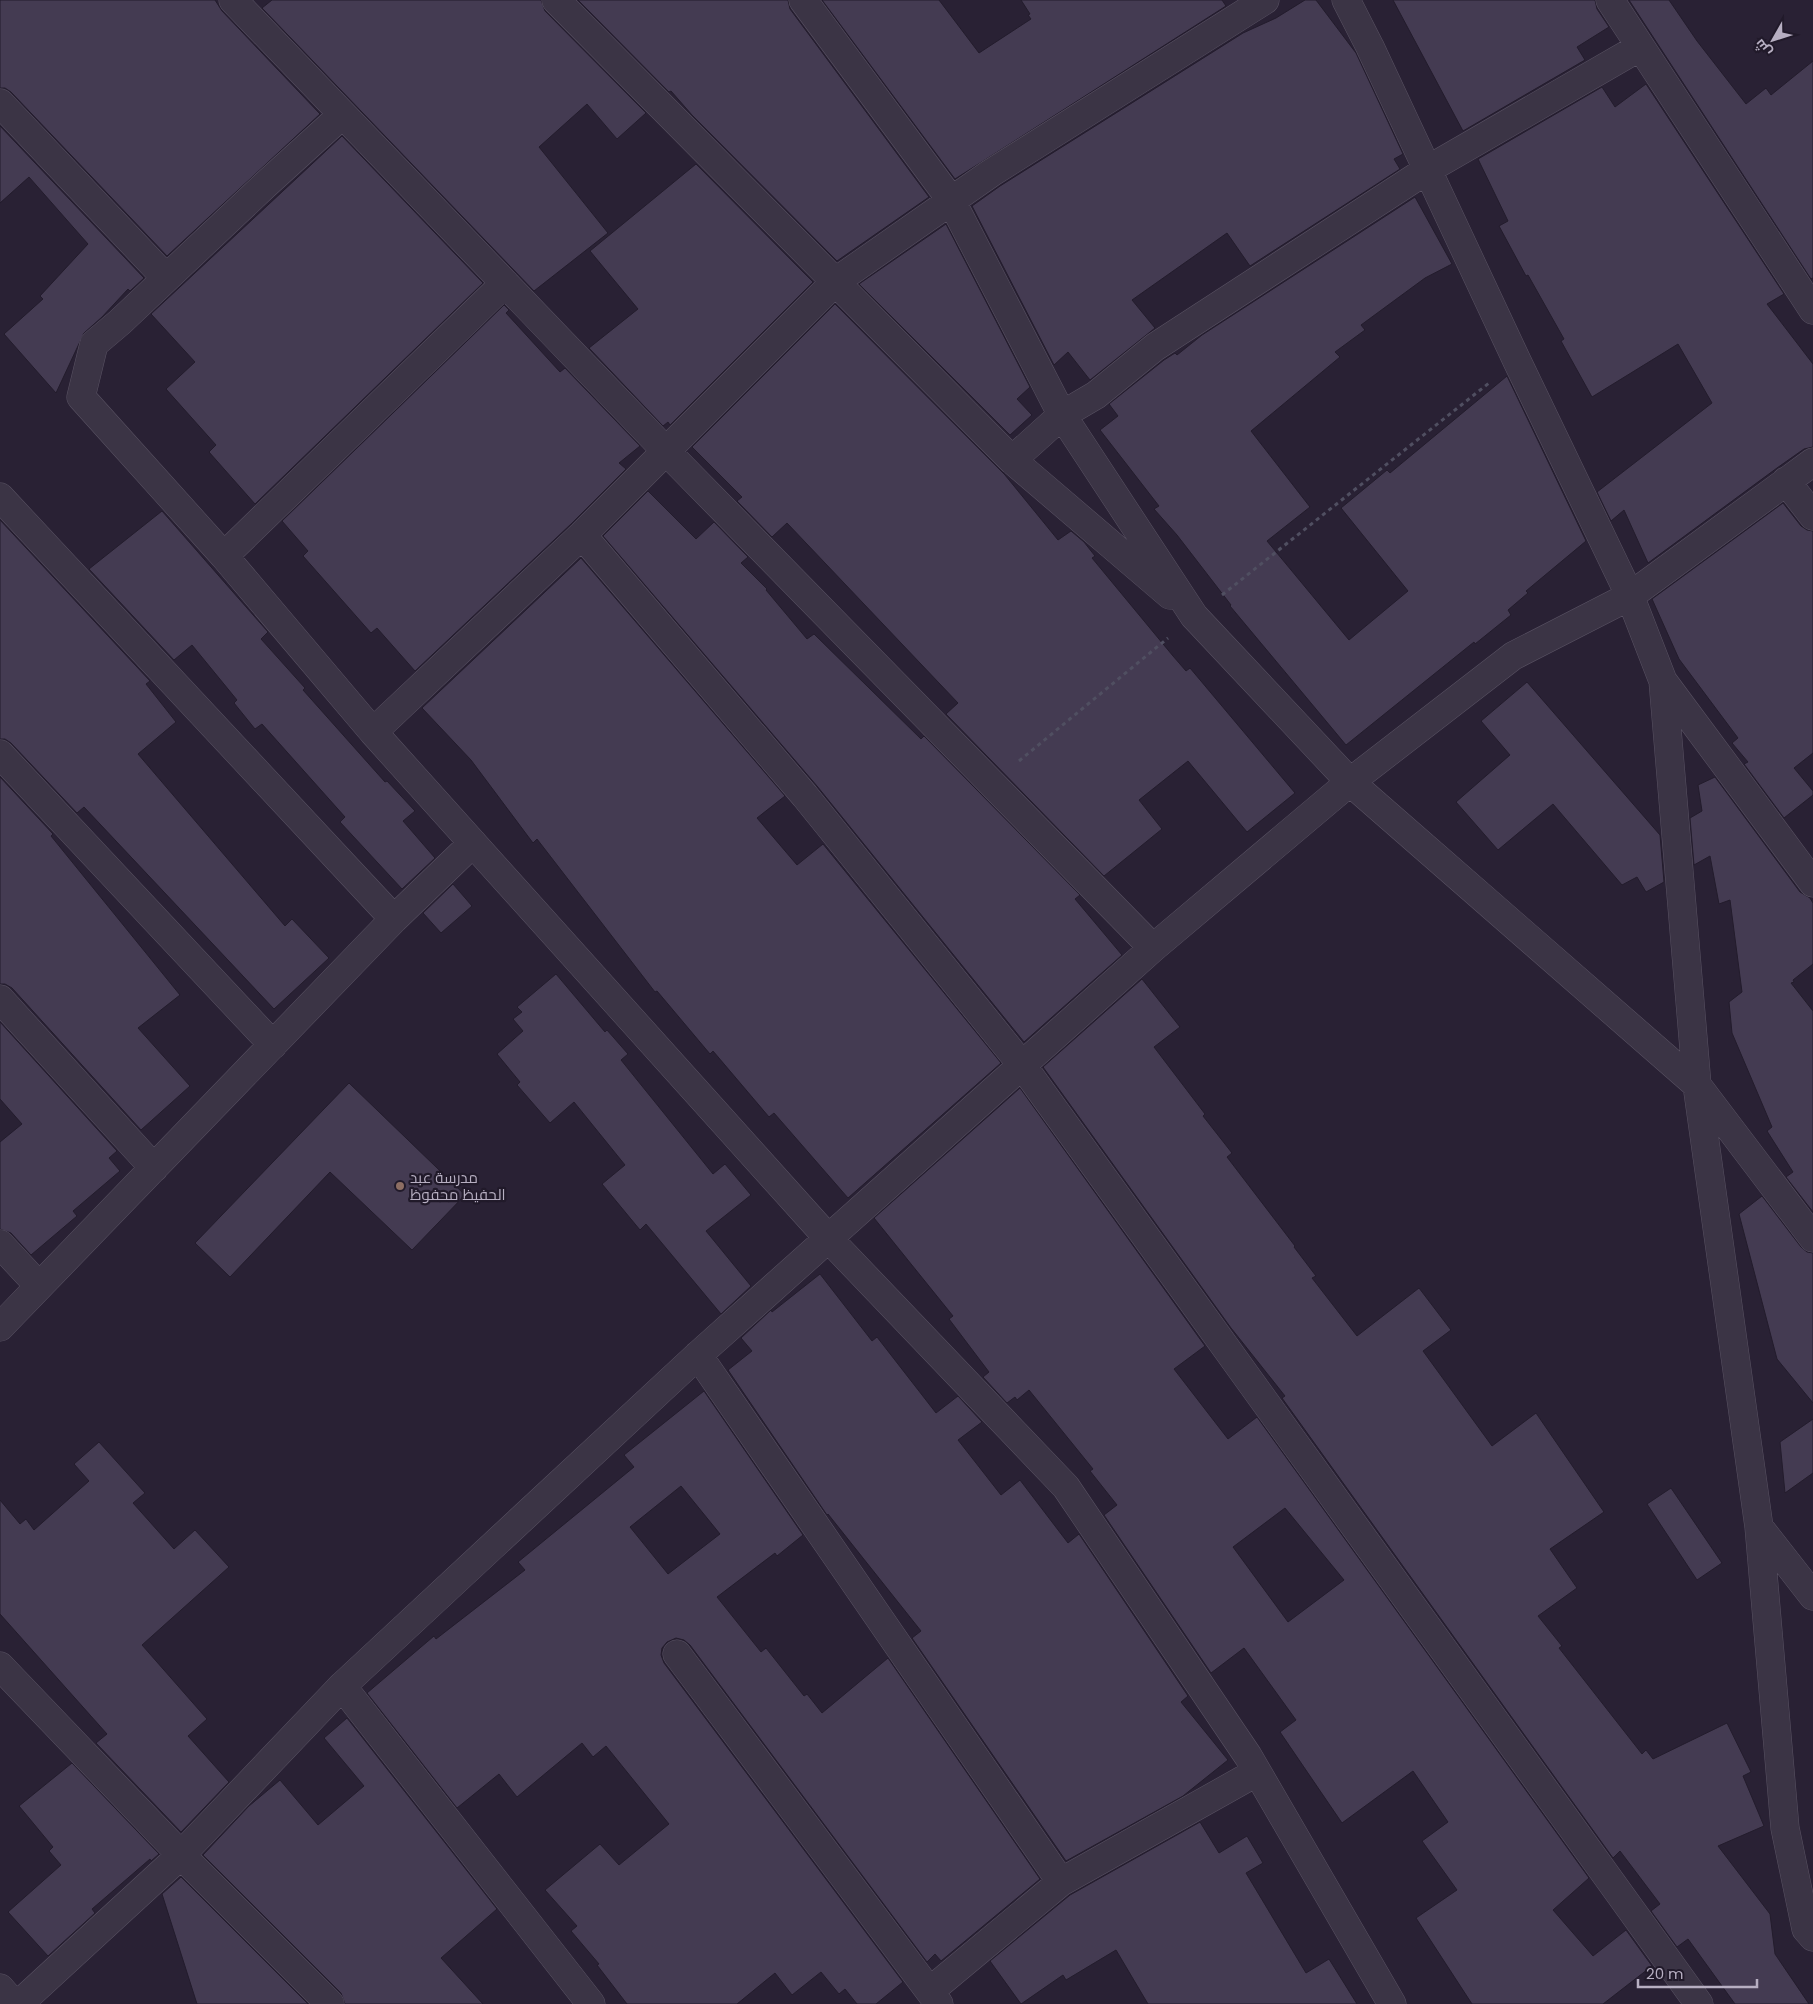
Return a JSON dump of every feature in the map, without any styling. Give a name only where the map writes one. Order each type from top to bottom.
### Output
[{"type":"street","points":[[232,0],[666,451],[1152,948]]},
{"type":"street","points":[[556,0],[1012,460],[1194,616],[1350,782],[1696,1085],[1813,1238]]},
{"type":"street","points":[[803,0],[951,200],[1062,415],[1194,616]]},
{"type":"street","points":[[373,732],[582,535],[834,282],[991,173],[1265,0]]},
{"type":"street","points":[[1346,0],[1630,596],[1663,680],[1813,883]]},
{"type":"street","points":[[1610,0],[1813,310]]},
{"type":"street","points":[[1012,460],[1062,415],[1096,395],[1155,347],[1427,170],[1640,47]]},
{"type":"street","points":[[0,103],[166,278]]},
{"type":"street","points":[[342,115],[94,344],[80,396],[224,556],[373,732],[829,1239],[1066,1487],[1248,1756],[1392,2004]]},
{"type":"street","points":[[224,556],[504,283]]},
{"type":"street","points":[[19,2004],[181,1855],[342,1686],[698,1355],[1152,948],[1350,782],[1513,656],[1630,596],[1813,462]]},
{"type":"street","points":[[1786,481],[1813,516]]},
{"type":"street","points":[[0,496],[394,919]]},
{"type":"street","points":[[582,535],[805,796],[1022,1065],[1700,2004]]},
{"type":"street","points":[[1663,680],[1696,1085],[1759,1527],[1785,1828],[1806,1929],[1813,1937]]},
{"type":"street","points":[[0,754],[273,1045]]},
{"type":"street","points":[[0,1327],[394,919],[473,843]]},
{"type":"street","points":[[0,999],[154,1168]]},
{"type":"street","points":[[0,1244],[39,1286]]},
{"type":"street","points":[[698,1355],[1061,1882]]},
{"type":"street","points":[[1759,1527],[1813,1596]]},
{"type":"street","points":[[677,1654],[935,1998],[1061,1882],[1257,1772]]},
{"type":"street","points":[[0,1666],[181,1855],[330,2004]]},
{"type":"street","points":[[342,1686],[591,2004]]},
{"type":"street","points":[[0,1988],[14,2004]]},
{"type":"path","points":[[992,783],[1194,616],[1517,361]]},
{"type":"building","points":[[0,0],[215,0],[222,11],[320,114],[167,256],[11,92],[5,88],[0,88]]},
{"type":"building","points":[[272,0],[541,0],[545,11],[646,113],[617,139],[587,104],[539,147],[608,233],[534,291],[262,8]]},
{"type":"building","points":[[578,0],[788,0],[790,9],[929,197],[837,261],[692,115],[671,91],[669,92]]},
{"type":"building","points":[[822,0],[939,0],[979,53],[1031,19],[1021,0],[1222,0],[1226,6],[955,179]]},
{"type":"building","points":[[1305,0],[1316,0],[1356,53],[1403,154],[1394,159],[1400,169],[1250,266],[1227,233],[1132,300],[1155,328],[1090,380],[1068,352],[1054,365],[972,206],[1000,186],[1243,33],[1276,18]]},
{"type":"building","points":[[1393,0],[1595,0],[1597,9],[1609,27],[1577,47],[1585,60],[1463,131]]},
{"type":"building","points":[[1629,0],[1669,0],[1697,41],[1746,104],[1766,88],[1771,95],[1813,61],[1813,278],[1811,279]]},
{"type":"building","points":[[1646,84],[1784,294],[1767,304],[1813,364],[1813,447],[1804,449],[1648,563],[1624,510],[1611,521],[1597,492],[1712,403],[1678,344],[1592,397],[1561,341],[1564,339],[1528,275],[1526,276],[1499,226],[1508,221],[1478,159],[1602,87],[1615,107]]},
{"type":"building","points":[[0,126],[144,278],[130,291],[128,289],[84,333],[56,393],[4,334],[43,299],[40,296],[88,244],[29,177],[0,203]]},
{"type":"building","points":[[342,136],[483,283],[255,504],[209,452],[216,445],[166,389],[195,362],[151,314]]},
{"type":"building","points":[[696,164],[813,282],[670,425],[668,422],[663,426],[589,348],[638,309],[590,251]]},
{"type":"building","points":[[1415,197],[1452,264],[1425,278],[1361,325],[1365,330],[1335,352],[1340,357],[1251,431],[1310,507],[1267,541],[1349,640],[1408,591],[1341,508],[1387,470],[1390,473],[1507,376],[1586,541],[1526,591],[1528,593],[1508,610],[1511,615],[1475,644],[1474,642],[1346,745],[1230,606],[1177,535],[1154,509],[1159,506],[1100,430],[1118,416],[1109,404],[1164,360],[1175,353],[1177,355],[1202,335]]},
{"type":"building","points":[[946,224],[1030,387],[1017,399],[1032,415],[1010,435],[859,284]]},
{"type":"building","points":[[835,304],[1005,475],[1058,540],[1071,531],[1084,542],[1095,556],[1092,558],[1173,656],[1186,671],[1190,668],[1295,793],[1247,832],[1188,761],[1139,800],[1162,829],[1104,876],[946,714],[958,703],[787,523],[772,537],[737,501],[742,497],[692,447]]},
{"type":"building","points":[[504,305],[509,310],[506,313],[560,372],[565,368],[640,446],[619,463],[626,469],[571,524],[415,671],[377,628],[371,633],[303,556],[308,551],[282,521]]},
{"type":"building","points":[[648,491],[696,539],[714,522],[748,557],[741,563],[767,589],[807,639],[814,634],[921,739],[924,736],[1080,895],[1075,899],[1122,955],[1024,1042],[817,786],[603,536]]},
{"type":"building","points":[[1783,503],[1801,526],[1813,531],[1813,753],[1794,768],[1813,791],[1813,795],[1784,818],[1744,764],[1748,762],[1732,743],[1738,738],[1679,659],[1652,599]]},
{"type":"building","points":[[162,511],[268,632],[261,639],[305,688],[303,690],[385,782],[387,781],[415,811],[403,821],[435,858],[402,889],[340,822],[345,817],[262,724],[255,729],[234,703],[237,700],[192,645],[174,660],[89,569]]},
{"type":"building","points":[[0,520],[150,681],[146,684],[176,722],[138,754],[285,926],[292,919],[329,958],[274,1009],[84,807],[77,813],[11,743],[5,739],[0,739]]},
{"type":"building","points":[[581,558],[785,796],[757,818],[797,865],[823,844],[1001,1063],[848,1198],[774,1113],[769,1117],[713,1051],[710,1054],[657,991],[655,992],[537,839],[533,843],[471,760],[422,708]]},
{"type":"building","points":[[1527,682],[1660,835],[1664,882],[1646,892],[1637,877],[1622,885],[1553,804],[1498,850],[1456,802],[1510,755],[1481,721]]},
{"type":"building","points":[[0,777],[53,834],[51,836],[180,995],[138,1028],[190,1086],[141,1130],[12,988],[5,984],[0,984]]},
{"type":"building","points":[[1715,777],[1800,892],[1810,898],[1813,903],[1813,964],[1791,983],[1813,1011],[1813,1212],[1786,1177],[1793,1172],[1767,1131],[1772,1127],[1732,1033],[1729,1002],[1742,992],[1730,900],[1719,904],[1710,856],[1694,865],[1690,818],[1702,811],[1698,785]]},
{"type":"building","points":[[453,884],[472,906],[441,933],[423,913]]},
{"type":"building","points":[[556,974],[605,1032],[607,1030],[628,1054],[621,1060],[713,1174],[725,1164],[751,1195],[706,1231],[751,1286],[721,1314],[646,1224],[640,1230],[602,1184],[625,1165],[574,1102],[550,1123],[517,1085],[520,1082],[497,1054],[523,1031],[513,1019],[522,1012],[517,1007]]},
{"type":"building","points":[[1142,979],[1180,1027],[1154,1047],[1232,1153],[1227,1157],[1295,1246],[1316,1276],[1312,1278],[1357,1336],[1419,1288],[1451,1330],[1423,1351],[1492,1446],[1536,1413],[1604,1512],[1550,1549],[1577,1588],[1538,1616],[1562,1646],[1559,1648],[1642,1754],[1646,1750],[1653,1759],[1727,1723],[1751,1772],[1743,1776],[1764,1826],[1718,1846],[1770,1914],[1775,1954],[1809,2004],[1735,2004],[1688,1939],[1677,1947],[1651,1911],[1660,1904],[1620,1851],[1613,1858],[1282,1398],[1285,1396],[1231,1328],[1043,1067]]},
{"type":"building","points":[[0,1022],[117,1151],[109,1158],[120,1171],[73,1211],[77,1216],[31,1255],[11,1233],[0,1229],[0,1142],[22,1124],[0,1099]]},
{"type":"building","points":[[349,1083],[465,1195],[412,1250],[330,1172],[230,1277],[195,1243]]},
{"type":"building","points":[[1020,1088],[1205,1346],[1174,1369],[1228,1439],[1257,1417],[1589,1878],[1553,1910],[1593,1956],[1626,1930],[1652,1966],[1603,2004],[1472,2004],[1416,1918],[1457,1890],[1422,1841],[1448,1822],[1413,1771],[1342,1823],[1280,1732],[1296,1720],[1244,1648],[1211,1673],[1104,1515],[1117,1505],[1090,1471],[1093,1469],[1029,1390],[1017,1400],[1015,1397],[1007,1403],[983,1377],[989,1372],[949,1319],[953,1316],[874,1218]],"holes":[[[1285,1508],[1344,1580],[1288,1622],[1233,1547]]]},
{"type":"building","points":[[1762,1196],[1801,1247],[1807,1252],[1813,1253],[1813,1403],[1777,1359],[1739,1214]]},
{"type":"building","points":[[820,1274],[872,1341],[877,1337],[936,1413],[958,1396],[982,1422],[958,1440],[1001,1495],[1020,1480],[1068,1543],[1079,1534],[1188,1696],[1181,1702],[1228,1760],[1183,1796],[1066,1861],[912,1638],[921,1631],[827,1515],[728,1370],[752,1351],[741,1338],[771,1310],[772,1312]]},
{"type":"building","points":[[704,1391],[803,1535],[777,1556],[775,1553],[717,1597],[761,1652],[766,1648],[804,1696],[807,1694],[822,1713],[888,1658],[1040,1879],[941,1961],[935,1954],[927,1962],[690,1645],[684,1640],[676,1638],[667,1642],[662,1648],[661,1655],[664,1663],[903,1982],[876,2004],[857,2004],[845,1989],[839,1994],[821,1972],[792,1995],[775,1973],[737,2004],[627,2004],[597,1965],[599,1964],[571,1931],[577,1926],[545,1890],[600,1844],[619,1865],[669,1824],[606,1746],[593,1757],[582,1743],[517,1797],[499,1774],[457,1808],[367,1693],[434,1636],[436,1639],[525,1570],[518,1562],[634,1467],[624,1455]],"holes":[[[681,1486],[720,1534],[668,1574],[630,1527]]]},
{"type":"building","points":[[1813,1419],[1813,1473],[1785,1493],[1780,1442]]},
{"type":"building","points":[[99,1442],[145,1493],[133,1503],[174,1549],[195,1530],[229,1567],[142,1645],[207,1719],[188,1736],[229,1782],[181,1832],[96,1743],[107,1734],[0,1614],[0,1500],[20,1524],[26,1519],[34,1530],[89,1481],[74,1464]]},
{"type":"building","points":[[1671,1488],[1722,1563],[1697,1580],[1647,1504]]},
{"type":"building","points":[[347,1718],[497,1909],[441,1958],[483,2004],[345,2004],[341,1993],[203,1855],[249,1806],[280,1780],[318,1825],[364,1786],[324,1738]]},
{"type":"building","points":[[72,1763],[159,1854],[151,1861],[150,1859],[92,1909],[95,1913],[48,1956],[8,1912],[61,1865],[49,1851],[53,1847],[19,1806]]},
{"type":"building","points":[[1200,1822],[1219,1853],[1247,1836],[1263,1863],[1246,1873],[1306,1973],[1329,1959],[1357,2004],[1148,2004],[1116,1950],[1066,1980],[1063,1975],[1021,2004],[990,1961],[1070,1895]]},
{"type":"building","points":[[181,1877],[308,2004],[197,2004],[162,1894]]},
{"type":"place","name":"مدرسة عبد الحفيظ محفوظ","points":[[400,1186]]}]
